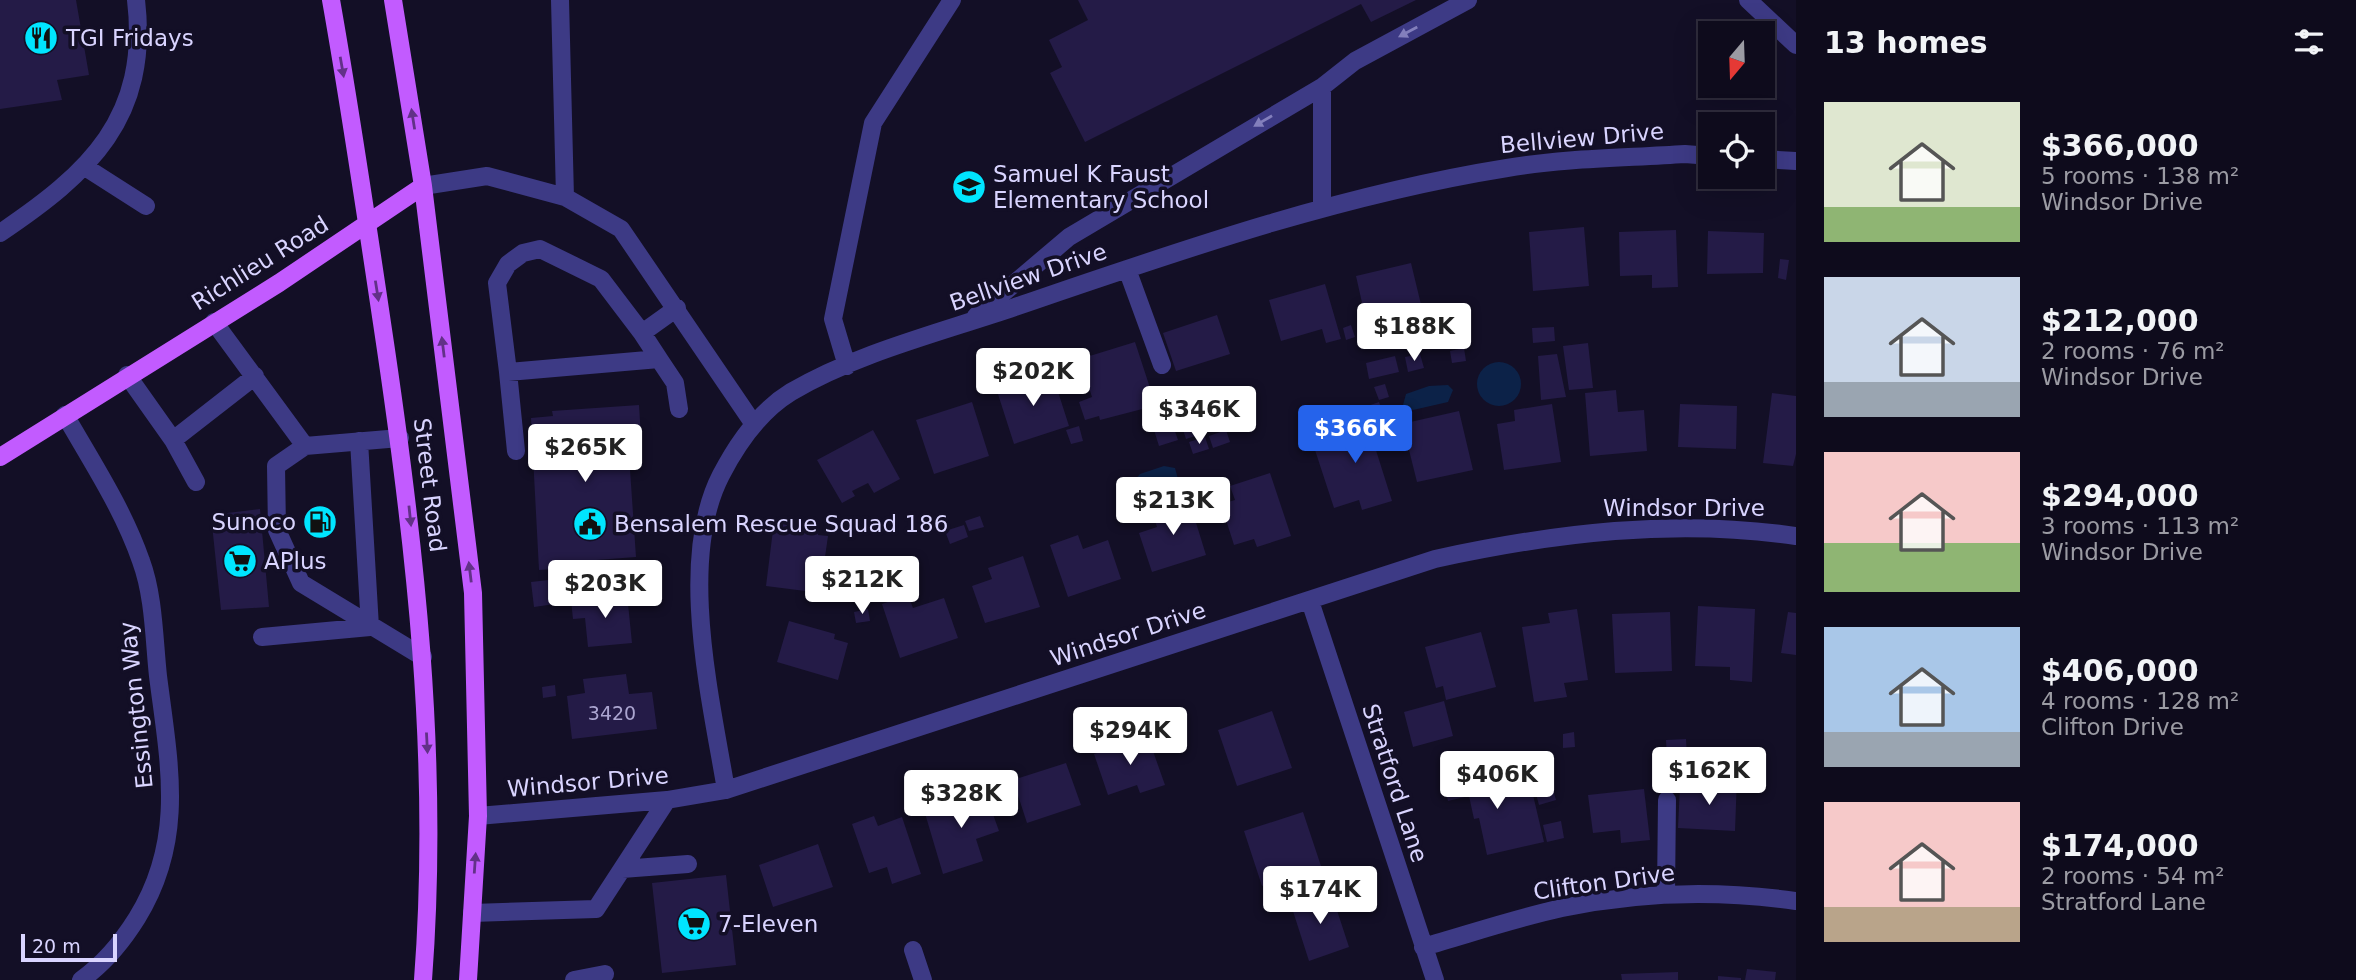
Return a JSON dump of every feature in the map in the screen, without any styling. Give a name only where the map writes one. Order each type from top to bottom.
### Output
[{"type":"main road","name":"Street Road","points":[[331,0],[400,438],[423,657],[430,792],[423,980]]},
{"type":"main road","name":"Street Road","points":[[393,0],[423,186],[473,593],[478,816],[468,980]]},
{"type":"main road","name":"Richlieu Road","points":[[0,457],[423,186]]},
{"type":"street","points":[[0,233],[39,207],[85,167],[100,150],[119,119],[131,85],[139,27],[136,0]]},
{"type":"street","points":[[560,0],[565,197]]},
{"type":"street","points":[[847,366],[833,319],[873,123],[952,0]]},
{"type":"street","points":[[968,323],[1069,237],[1322,87],[1355,61],[1468,0]]},
{"type":"street","points":[[1748,0],[1796,45]]},
{"type":"street","points":[[1322,87],[1322,207]]},
{"type":"street","name":"Bellview Drive","points":[[726,790],[704,659],[699,544],[720,477],[753,423],[790,393],[847,366],[968,323],[1322,207],[1509,167],[1698,155]]},
{"type":"street","points":[[1775,160],[1796,161]]},
{"type":"street","points":[[85,167],[146,206]]},
{"type":"street","name":"Richlieu Road","points":[[423,186],[487,176],[565,197],[621,229],[753,423]]},
{"type":"street","points":[[516,451],[497,284],[508,264],[523,253],[540,249],[601,279],[675,383],[679,409]]},
{"type":"street","points":[[1127,269],[1162,365]]},
{"type":"street","points":[[642,333],[677,308]]},
{"type":"street","points":[[214,322],[305,446]]},
{"type":"street","points":[[508,372],[659,359]]},
{"type":"street","points":[[127,375],[173,440],[196,482]]},
{"type":"street","points":[[173,440],[254,376]]},
{"type":"street","name":"Essington Way","points":[[65,415],[122,515],[142,563],[170,773],[169,837],[164,860],[145,905],[120,945],[81,980]]},
{"type":"street","points":[[400,438],[305,446],[276,466],[277,530],[301,583],[423,657]]},
{"type":"street","points":[[359,441],[370,627]]},
{"type":"street","name":"Windsor Drive","points":[[478,816],[667,800],[726,790],[1435,559],[1523,540],[1636,528],[1749,529],[1796,536]]},
{"type":"street","name":"Stratford Lane","points":[[1310,601],[1435,980]]},
{"type":"street","points":[[262,637],[370,627]]},
{"type":"street","points":[[472,913],[596,909],[667,800]]},
{"type":"street","points":[[1666,893],[1667,800]]},
{"type":"street","points":[[622,869],[688,864]]},
{"type":"street","name":"Clifton Drive","points":[[1423,947],[1562,908],[1666,893],[1753,895],[1796,901]]},
{"type":"street","points":[[913,950],[923,980]]},
{"type":"street","points":[[574,980],[604,974]]},
{"type":"water","points":[[1499,362],[1514,369],[1521,384],[1514,399],[1499,406],[1484,399],[1477,384],[1484,369]]},
{"type":"water","points":[[1448,385],[1453,390],[1448,402],[1413,410],[1403,405],[1406,394],[1429,386]]},
{"type":"water","points":[[1164,466],[1175,468],[1178,479],[1174,483],[1153,493],[1136,492],[1133,482],[1140,474]]},
{"type":"building","name":"TGI Fridays","points":[[0,0],[76,0],[89,75],[57,80],[62,100],[0,109]]},
{"type":"building","points":[[1078,0],[1416,0],[1371,22],[1361,4],[1085,142],[1050,73],[1062,67],[1049,40],[1088,20]]},
{"type":"building","points":[[1584,227],[1589,286],[1533,291],[1529,232]]},
{"type":"building","points":[[1676,230],[1678,287],[1652,288],[1652,275],[1620,276],[1619,232]]},
{"type":"building","points":[[1708,231],[1764,233],[1763,273],[1707,274]]},
{"type":"building","points":[[1780,259],[1789,260],[1786,280],[1778,278]]},
{"type":"building","points":[[1411,263],[1424,317],[1404,322],[1408,338],[1372,347],[1356,276]]},
{"type":"building","points":[[1325,284],[1341,339],[1326,343],[1322,329],[1281,341],[1269,300]]},
{"type":"building","points":[[1217,315],[1230,354],[1176,371],[1163,333]]},
{"type":"building","points":[[1351,325],[1355,337],[1346,340],[1343,328]]},
{"type":"building","points":[[1554,327],[1555,341],[1533,343],[1532,328]]},
{"type":"building","points":[[1135,342],[1153,397],[1150,407],[1100,420],[1099,416],[1085,420],[1079,402],[1092,397],[1080,359]]},
{"type":"building","points":[[1588,343],[1593,388],[1569,390],[1563,346]]},
{"type":"building","points":[[1464,348],[1466,361],[1452,363],[1450,351]]},
{"type":"building","points":[[1420,354],[1424,368],[1408,372],[1405,357]]},
{"type":"building","points":[[1557,354],[1566,397],[1541,400],[1538,356]]},
{"type":"building","points":[[1395,356],[1399,372],[1369,379],[1366,363]]},
{"type":"building","points":[[1052,373],[1069,426],[1014,444],[997,391]]},
{"type":"building","points":[[1385,384],[1389,397],[1379,400],[1374,387]]},
{"type":"building","points":[[1189,387],[1204,433],[1186,439],[1171,393]]},
{"type":"building","points":[[1616,390],[1618,412],[1644,410],[1647,451],[1590,456],[1585,393]]},
{"type":"building","points":[[1772,393],[1796,396],[1796,454],[1793,466],[1763,463]]},
{"type":"building","points":[[972,402],[989,456],[934,474],[916,420]]},
{"type":"building","points":[[1379,402],[1385,419],[1368,425],[1392,501],[1362,510],[1359,500],[1334,508],[1315,450],[1342,442],[1338,430],[1366,421],[1362,408]]},
{"type":"building","points":[[1552,404],[1561,462],[1504,470],[1497,424],[1515,421],[1514,410]]},
{"type":"building","points":[[1680,404],[1737,406],[1736,449],[1678,447]]},
{"type":"building","points":[[639,405],[642,454],[629,455],[636,557],[570,562],[570,568],[539,570],[531,418],[553,416],[552,411]]},
{"type":"building","points":[[1167,408],[1178,440],[1159,446],[1149,414]]},
{"type":"building","points":[[1459,411],[1473,470],[1417,482],[1407,442],[1410,441],[1406,423]]},
{"type":"building","points":[[1079,426],[1083,441],[1071,444],[1066,430]]},
{"type":"building","points":[[873,430],[900,479],[874,493],[868,483],[852,491],[855,496],[842,503],[817,460]]},
{"type":"building","points":[[1226,430],[1230,442],[1213,448],[1209,436]]},
{"type":"building","points":[[1205,437],[1209,449],[1193,454],[1189,442]]},
{"type":"building","points":[[1270,473],[1291,536],[1257,547],[1254,539],[1234,545],[1221,504],[1235,500],[1230,486]]},
{"type":"building","points":[[1189,500],[1206,555],[1152,572],[1139,533],[1157,527],[1152,511]]},
{"type":"building","name":"APlus","points":[[260,509],[269,607],[221,610],[211,515]]},
{"type":"building","points":[[980,516],[984,527],[969,531],[965,521]]},
{"type":"building","points":[[774,522],[819,528],[818,535],[828,536],[825,557],[815,556],[813,592],[766,586]]},
{"type":"building","points":[[964,525],[968,537],[950,544],[945,531]]},
{"type":"building","points":[[1078,535],[1083,549],[1108,540],[1121,579],[1068,597],[1050,545]]},
{"type":"building","points":[[1023,556],[1040,607],[985,623],[972,586],[992,579],[988,568]]},
{"type":"building","points":[[566,578],[569,602],[534,607],[531,582]]},
{"type":"building","points":[[627,594],[632,643],[588,647],[585,618],[573,619],[571,600]]},
{"type":"building","points":[[908,595],[913,608],[944,598],[958,638],[900,658],[882,604]]},
{"type":"building","points":[[1698,606],[1755,609],[1752,682],[1730,680],[1730,667],[1695,666]]},
{"type":"building","points":[[868,609],[870,621],[856,623],[854,612]]},
{"type":"building","points":[[1577,609],[1588,680],[1564,683],[1567,697],[1534,702],[1522,627],[1550,623],[1548,613]]},
{"type":"building","points":[[1670,612],[1672,671],[1615,673],[1612,614]]},
{"type":"building","points":[[1788,612],[1796,613],[1796,655],[1781,653]]},
{"type":"building","points":[[789,621],[835,634],[834,639],[848,643],[838,680],[777,662]]},
{"type":"building","points":[[1481,632],[1496,687],[1446,700],[1443,686],[1436,688],[1425,647]]},
{"type":"building","points":[[626,674],[629,694],[652,692],[657,729],[572,739],[567,696],[585,693],[583,679]]},
{"type":"building","points":[[555,685],[556,696],[543,698],[542,687]]},
{"type":"building","points":[[1444,701],[1453,736],[1413,747],[1404,712]]},
{"type":"building","points":[[1272,711],[1292,768],[1237,786],[1218,730]]},
{"type":"building","points":[[1574,732],[1575,747],[1563,748],[1563,734]]},
{"type":"building","points":[[1148,737],[1165,785],[1140,793],[1137,785],[1108,795],[1094,754]]},
{"type":"building","points":[[1686,739],[1687,757],[1667,758],[1666,740]]},
{"type":"building","points":[[1459,757],[1460,765],[1465,764],[1471,791],[1483,789],[1483,793],[1530,782],[1544,842],[1487,855],[1479,818],[1474,819],[1469,796],[1448,801],[1441,769],[1448,768],[1446,760]]},
{"type":"building","points":[[1066,763],[1081,805],[1027,823],[1013,780]]},
{"type":"building","points":[[1727,776],[1737,777],[1735,831],[1678,828],[1680,786],[1727,789]]},
{"type":"building","points":[[1550,779],[1556,800],[1539,805],[1533,783]]},
{"type":"building","points":[[984,789],[999,831],[976,839],[983,861],[943,874],[924,810]]},
{"type":"building","points":[[1644,789],[1650,840],[1621,843],[1620,830],[1593,833],[1588,795]]},
{"type":"building","points":[[1303,812],[1321,866],[1262,886],[1244,831]]},
{"type":"building","points":[[874,816],[878,826],[902,817],[921,874],[892,884],[887,867],[869,873],[852,824]]},
{"type":"building","points":[[1561,821],[1564,838],[1547,842],[1543,825]]},
{"type":"building","points":[[818,844],[833,887],[773,907],[759,865]]},
{"type":"building","name":"7-Eleven","points":[[726,875],[736,965],[662,973],[652,883]]},
{"type":"building","points":[[1331,892],[1349,947],[1309,961],[1291,905]]},
{"type":"building","points":[[1747,969],[1776,972],[1775,980],[1745,980]]},
{"type":"building","points":[[1678,972],[1678,980],[1622,980],[1621,974]]},
{"type":"building","points":[[1718,976],[1741,978],[1741,980],[1718,980]]},
{"type":"place","name":"TGI Fridays","points":[[41,38]]},
{"type":"place","name":"Samuel K Faust Elementary School","points":[[969,187]]},
{"type":"place","name":"Sunoco","points":[[320,522]]},
{"type":"place","name":"Bensalem Rescue Squad 186","points":[[590,524]]},
{"type":"place","name":"APlus","points":[[240,561]]},
{"type":"place","name":"7-Eleven","points":[[694,924]]}]
